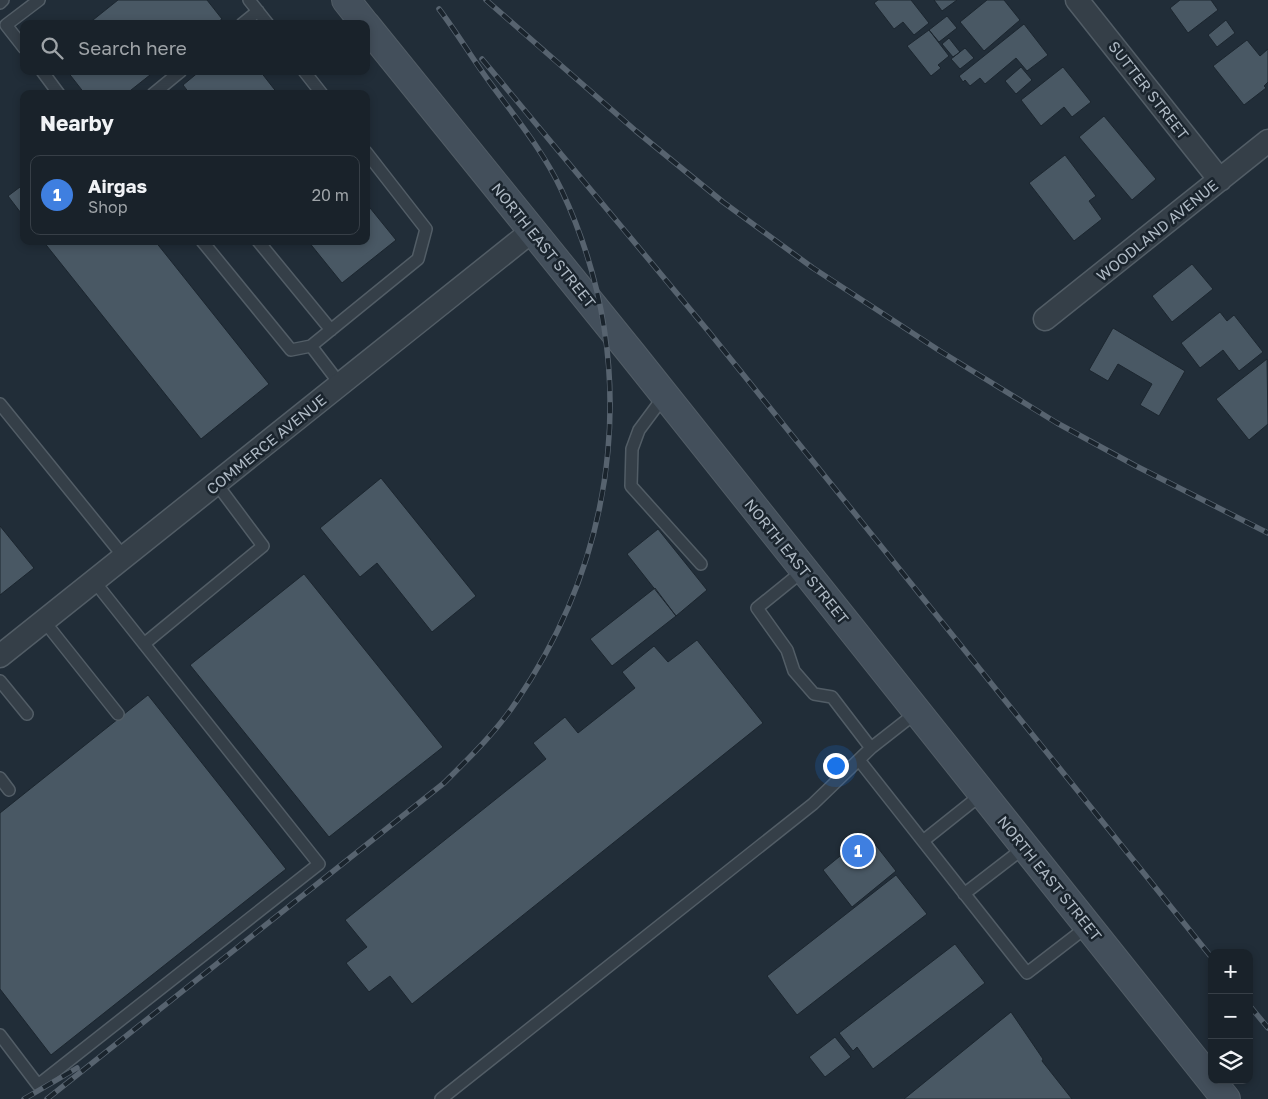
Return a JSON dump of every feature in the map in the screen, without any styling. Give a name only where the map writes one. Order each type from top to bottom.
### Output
[{"type":"main road","name":"NORTH EAST STREET","points":[[346,0],[363,20]]},
{"type":"main road","name":"NORTH EAST STREET","points":[[370,29],[665,395],[1088,926],[1218,1096]]},
{"type":"street","name":"SUTTER STREET","points":[[1077,0],[1220,180]]},
{"type":"street","name":"WOODLAND AVENUE","points":[[1045,319],[1268,141]]},
{"type":"street","name":"COMMERCE AVENUE","points":[[0,656],[532,231]]},
{"type":"lane","points":[[0,3],[4,0]]},
{"type":"lane","points":[[20,43],[3,22],[39,0]]},
{"type":"lane","points":[[249,0],[265,20]]},
{"type":"lane","points":[[247,20],[258,11]]},
{"type":"lane","points":[[45,75],[56,90]]},
{"type":"lane","points":[[157,90],[176,75]]},
{"type":"lane","points":[[307,75],[319,90]]},
{"type":"lane","points":[[205,245],[291,350],[311,346],[418,259],[426,229],[370,157]]},
{"type":"lane","points":[[261,245],[331,330]]},
{"type":"lane","points":[[311,346],[340,384]]},
{"type":"lane","points":[[665,395],[638,430],[632,449],[631,486],[701,564]]},
{"type":"lane","points":[[0,404],[124,557]]},
{"type":"lane","points":[[144,644],[263,546],[216,483]]},
{"type":"lane","points":[[804,570],[757,608],[787,650],[794,671],[814,694],[832,697],[871,748]]},
{"type":"lane","points":[[0,1035],[38,1085],[318,864],[94,581]]},
{"type":"lane","points":[[44,621],[118,714]]},
{"type":"lane","points":[[0,680],[28,714]]},
{"type":"lane","points":[[441,1099],[813,804],[871,748],[917,712]]},
{"type":"lane","points":[[858,760],[1027,973],[1088,926]]},
{"type":"lane","points":[[0,778],[9,790]]},
{"type":"lane","points":[[923,841],[982,794]]},
{"type":"lane","points":[[964,894],[1025,847]]},
{"type":"building","points":[[118,0],[207,0],[222,19],[221,20],[93,20]]},
{"type":"building","points":[[878,0],[911,0],[929,23],[914,35],[903,22],[894,29],[874,3]]},
{"type":"building","points":[[934,0],[957,0],[942,11]]},
{"type":"building","points":[[987,0],[1004,0],[1020,20],[984,51],[960,22]]},
{"type":"building","points":[[1180,0],[1211,0],[1218,10],[1188,33],[1170,8]]},
{"type":"building","points":[[947,16],[957,28],[939,42],[929,30]]},
{"type":"building","points":[[1226,20],[1235,33],[1217,47],[1208,35]]},
{"type":"building","points":[[1024,24],[1048,55],[1027,71],[1016,58],[985,84],[980,78],[970,86],[965,80],[963,82],[959,76]]},
{"type":"building","points":[[929,30],[949,56],[938,65],[941,68],[931,76],[907,46]]},
{"type":"building","points":[[949,38],[960,52],[953,57],[942,44]]},
{"type":"building","points":[[1247,40],[1260,56],[1268,49],[1268,82],[1264,86],[1266,88],[1244,105],[1213,66]]},
{"type":"building","points":[[965,48],[974,58],[960,69],[951,59]]},
{"type":"building","points":[[1021,67],[1032,80],[1016,94],[1005,81]]},
{"type":"building","points":[[1063,67],[1091,102],[1072,117],[1064,107],[1041,126],[1021,100]]},
{"type":"building","points":[[70,75],[150,75],[131,90],[82,90]]},
{"type":"building","points":[[195,75],[263,75],[275,90],[187,90],[183,85]]},
{"type":"building","points":[[1104,116],[1156,179],[1132,200],[1079,137]]},
{"type":"building","points":[[1065,155],[1096,196],[1089,201],[1102,219],[1074,241],[1029,183]]},
{"type":"building","points":[[20,187],[20,212],[8,196]]},
{"type":"building","points":[[370,208],[396,240],[342,283],[311,245],[370,245]]},
{"type":"building","points":[[46,245],[158,245],[269,384],[201,439]]},
{"type":"building","points":[[1192,264],[1213,289],[1172,322],[1152,296]]},
{"type":"building","points":[[1220,312],[1227,321],[1234,315],[1263,352],[1239,371],[1223,350],[1200,368],[1181,343]]},
{"type":"building","points":[[1113,328],[1185,371],[1159,416],[1140,405],[1152,384],[1118,364],[1108,381],[1089,370]]},
{"type":"building","points":[[1267,359],[1268,424],[1249,440],[1216,399]]},
{"type":"building","points":[[381,478],[476,596],[432,632],[377,563],[360,577],[320,528]]},
{"type":"building","points":[[0,526],[34,568],[0,595]]},
{"type":"building","points":[[658,529],[707,590],[676,616],[627,554]]},
{"type":"building","points":[[304,574],[443,747],[329,837],[190,665]]},
{"type":"building","points":[[655,588],[676,616],[612,666],[590,639]]},
{"type":"building","points":[[697,640],[763,723],[412,1004],[390,976],[369,992],[346,963],[367,947],[345,920],[546,759],[533,743],[565,717],[578,733],[635,688],[622,672],[654,646],[668,662]]},
{"type":"building","points":[[148,695],[286,869],[51,1055],[0,989],[0,813]]},
{"type":"building","points":[[867,834],[896,871],[852,907],[823,870]]},
{"type":"building","points":[[896,875],[927,914],[797,1015],[767,976]]},
{"type":"building","points":[[955,944],[985,983],[873,1069],[857,1047],[853,1051],[839,1033]]},
{"type":"building","points":[[1011,1012],[1043,1059],[1042,1061],[1072,1099],[904,1099]]},
{"type":"building","points":[[835,1037],[851,1057],[825,1077],[809,1057]]},
{"type":"railway","points":[[486,0],[636,131],[723,202],[813,268],[940,351],[1057,423],[1136,466],[1268,533]]},
{"type":"railway","points":[[47,1099],[444,783],[491,734],[516,702],[551,643],[579,581],[597,517],[608,451],[610,385],[602,319],[586,254],[554,175],[529,135],[484,75],[439,9]]},
{"type":"railway","points":[[482,59],[709,332],[1208,953]]},
{"type":"railway","points":[[1253,1010],[1268,1028]]},
{"type":"railway","points":[[24,1099],[77,1068]]},
{"type":"place","name":"Airgas","points":[[858,851]]}]
